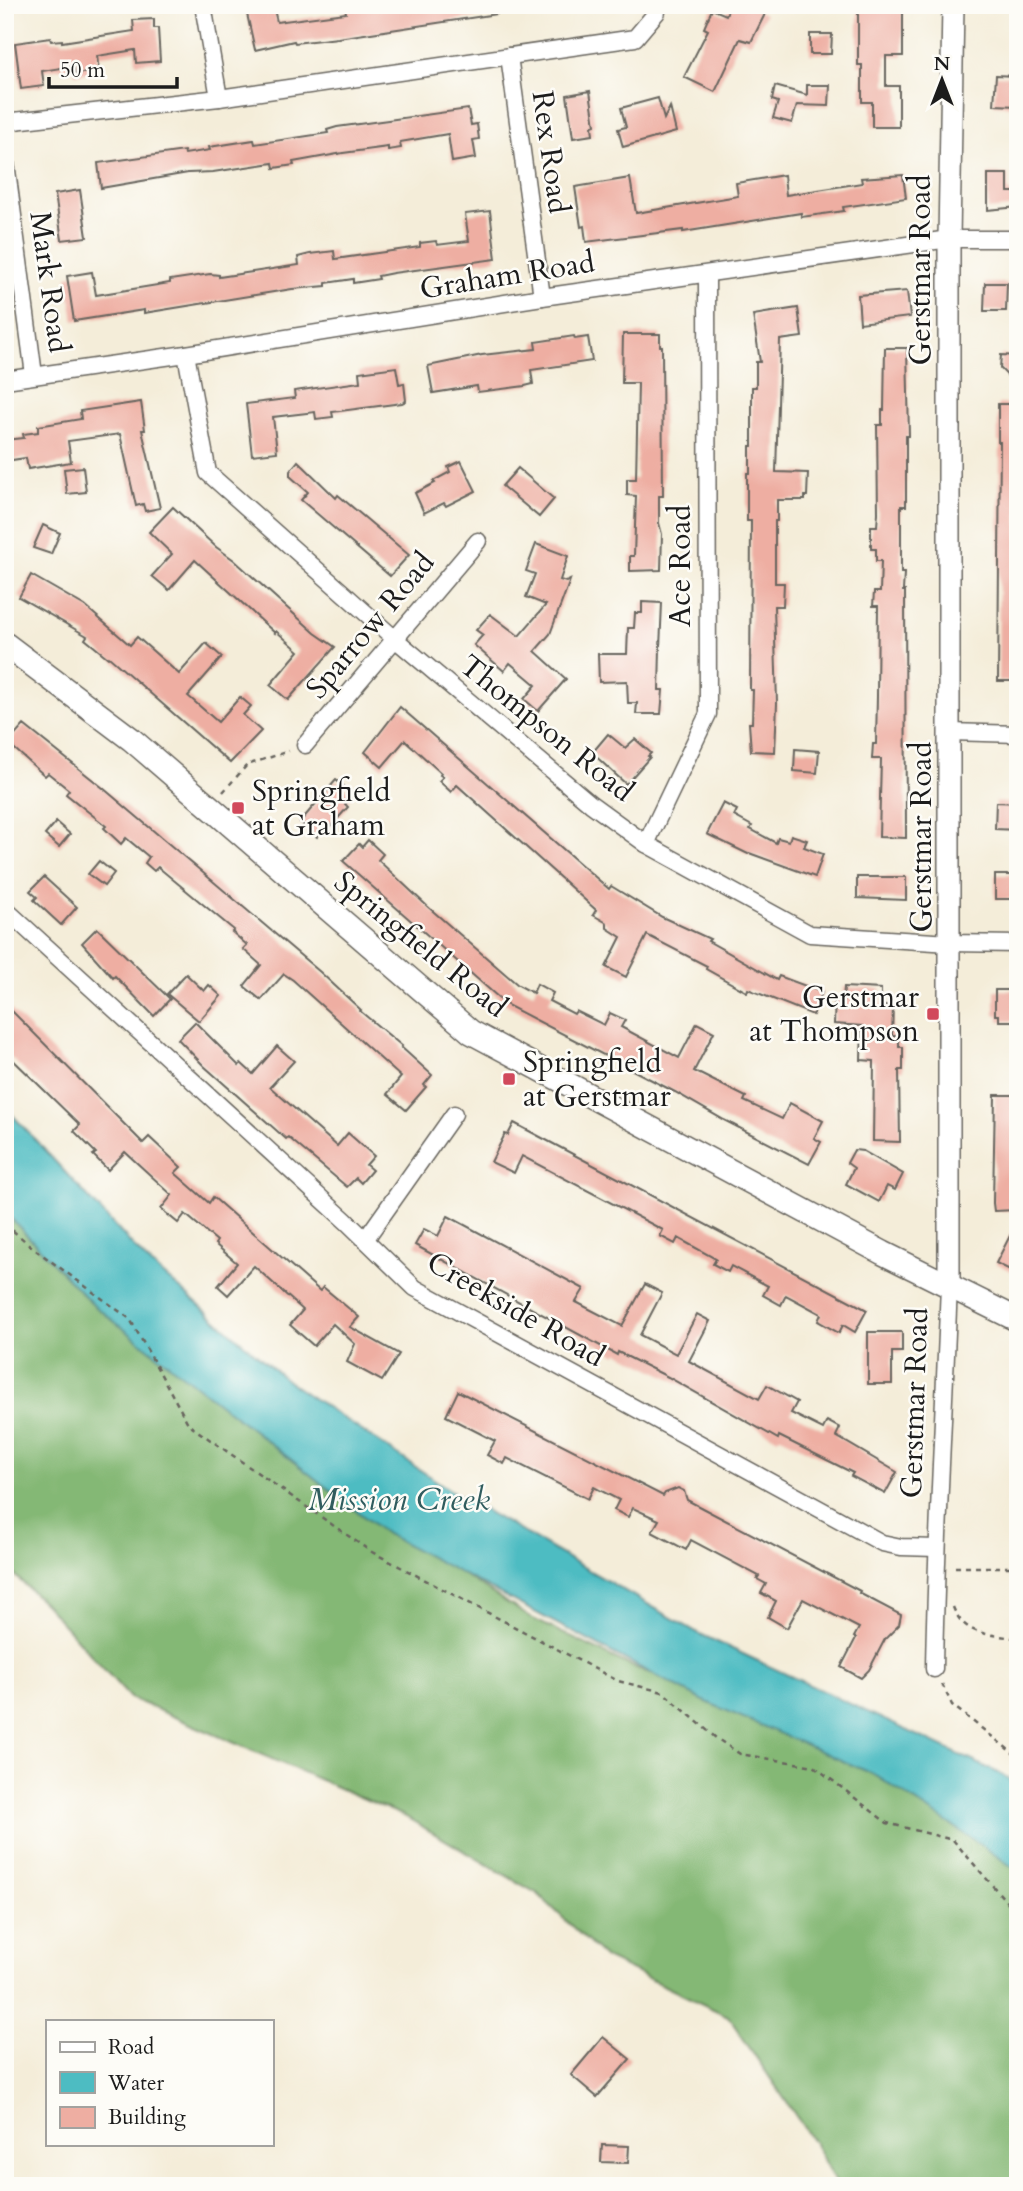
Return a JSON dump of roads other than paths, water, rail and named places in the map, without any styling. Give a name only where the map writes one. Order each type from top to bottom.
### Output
[{"type":"main road","name":"Springfield Road","points":[[8,648],[131,739],[471,1032],[883,1254],[1018,1320]]},
{"type":"street","points":[[203,5],[219,98]]},
{"type":"street","name":"Gerstmar Road","points":[[934,1669],[936,1548],[942,1481],[949,1285],[949,239],[953,5]]},
{"type":"street","points":[[5,122],[219,98],[635,38],[657,8]]},
{"type":"street","name":"Rex Road","points":[[509,56],[542,297]]},
{"type":"street","name":"Mark Road","points":[[5,155],[34,375]]},
{"type":"street","name":"Graham Road","points":[[5,380],[542,297],[949,239],[1018,239]]},
{"type":"street","name":"Ace Road","points":[[646,844],[708,714],[707,274]]},
{"type":"street","name":"Thompson Road","points":[[186,354],[208,473],[395,639],[591,804],[646,844],[810,934],[950,943],[1018,944]]},
{"type":"street","name":"Sparrow Road","points":[[305,745],[478,541]]},
{"type":"street","points":[[950,732],[1018,734]]},
{"type":"street","name":"Creekside Road","points":[[5,908],[415,1288],[882,1543],[901,1547],[936,1548]]},
{"type":"street","points":[[365,1240],[454,1114]]},
{"type":"water","name":"Mission Creek","points":[[5,1107],[145,1259],[289,1382],[456,1494],[700,1634],[1003,1775],[1018,1788],[1018,1871],[873,1774],[702,1700],[386,1534],[92,1304],[5,1212]]},
{"type":"place","name":"Springfield at Graham","points":[[238,808]]},
{"type":"place","name":"Gerstmar at Thompson","points":[[933,1014]]},
{"type":"place","name":"Springfield at Gerstmar","points":[[509,1079]]}]
